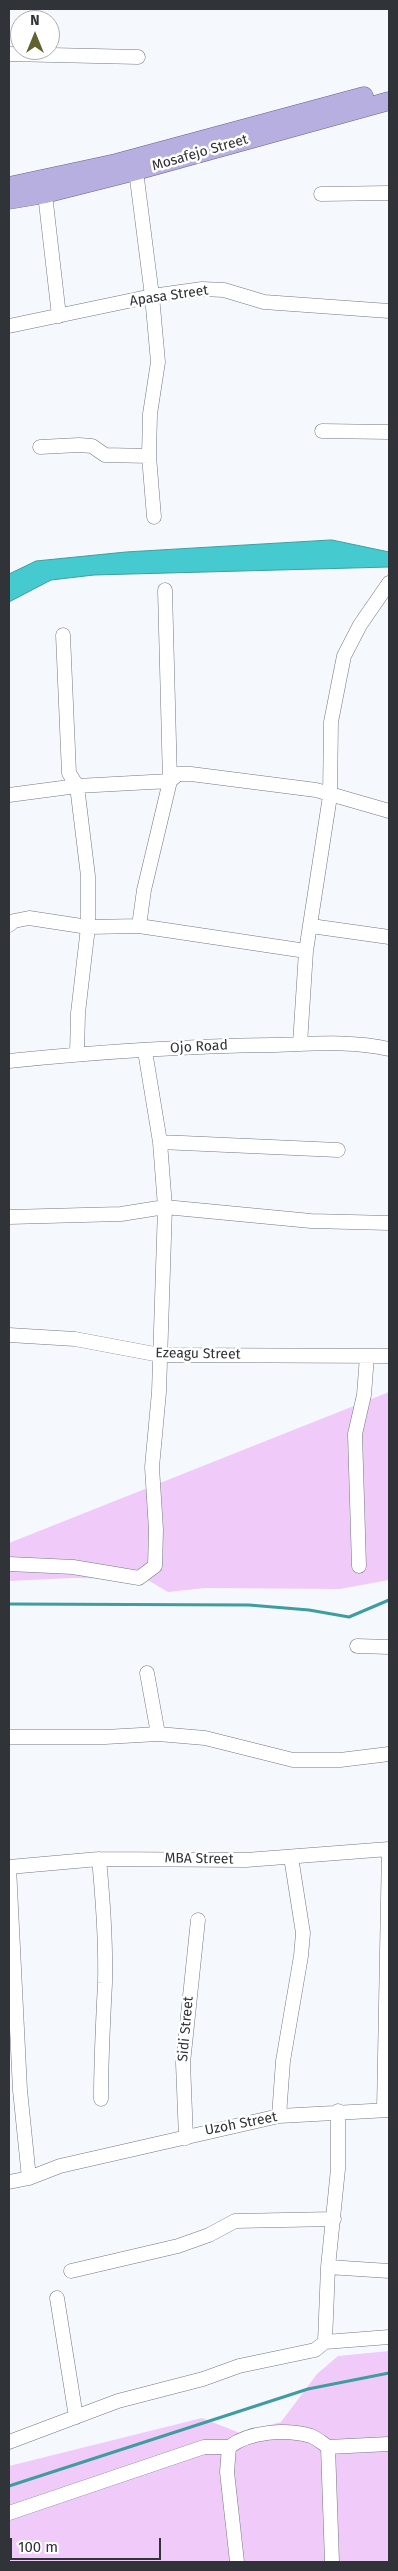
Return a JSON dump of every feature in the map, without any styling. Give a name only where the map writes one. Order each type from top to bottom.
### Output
[{"type":"main road","name":"Mosafejo Street","points":[[9,186],[116,163],[322,106],[389,90]]},
{"type":"main road","name":"Mosafejo Street","points":[[9,200],[45,194],[136,171],[389,101]]},
{"type":"street","points":[[9,54],[138,57]]},
{"type":"street","points":[[136,171],[152,296],[158,362],[150,414],[149,456],[154,517]]},
{"type":"street","points":[[321,194],[389,193]]},
{"type":"street","points":[[45,194],[59,316]]},
{"type":"street","name":"Apasa Street","points":[[9,326],[152,296],[202,289],[224,290],[264,302],[389,311]]},
{"type":"street","points":[[322,431],[389,432]]},
{"type":"street","points":[[40,447],[92,446],[105,455],[149,456]]},
{"type":"street","points":[[300,1044],[306,951],[330,796],[331,722],[344,656],[360,625],[389,583]]},
{"type":"street","points":[[139,926],[144,890],[170,781],[164,590]]},
{"type":"street","points":[[63,635],[69,773],[77,786],[88,876],[88,927],[78,1013],[76,1054]]},
{"type":"street","points":[[9,794],[77,786],[170,781],[178,774],[191,774],[310,789],[389,811]]},
{"type":"street","points":[[9,925],[14,921],[29,918],[88,927],[139,926],[306,951]]},
{"type":"street","points":[[311,926],[389,937]]},
{"type":"street","name":"Ojo Road","points":[[9,1061],[76,1054],[145,1050],[346,1042],[389,1049]]},
{"type":"street","points":[[9,1564],[73,1567],[139,1578],[155,1566],[156,1530],[152,1466],[160,1355],[165,1207],[160,1142],[145,1050]]},
{"type":"street","points":[[160,1142],[338,1150]]},
{"type":"street","points":[[9,1217],[121,1214],[165,1207],[311,1221],[389,1223]]},
{"type":"street","name":"Ezeagu Street","points":[[9,1335],[75,1339],[160,1355],[389,1356]]},
{"type":"street","points":[[359,1566],[355,1434],[364,1395],[367,1356]]},
{"type":"street","points":[[357,1646],[389,1647]]},
{"type":"street","points":[[147,1673],[158,1734]]},
{"type":"street","points":[[9,1737],[105,1738],[158,1734],[205,1738],[293,1760],[340,1760],[389,1754]]},
{"type":"street","points":[[387,2110],[389,1849]]},
{"type":"street","name":"MBA Street","points":[[9,1867],[99,1859],[246,1860],[389,1849]]},
{"type":"street","points":[[279,2116],[283,2061],[302,1956],[303,1934],[291,1857]]},
{"type":"street","points":[[99,1859],[103,1908],[105,1982],[101,2032],[101,2099]]},
{"type":"street","points":[[9,1867],[13,2000],[29,2178]]},
{"type":"street","name":"Sidi Street","points":[[186,2138],[183,2063],[198,1920]]},
{"type":"street","name":"Uzoh Street","points":[[9,2182],[29,2178],[60,2166],[186,2138],[196,2133],[279,2116],[387,2110]]},
{"type":"street","points":[[325,2342],[328,2267],[334,2219],[338,2112]]},
{"type":"street","points":[[70,2271],[178,2246],[209,2235],[235,2221],[334,2219]]},
{"type":"street","points":[[328,2267],[389,2271]]},
{"type":"street","points":[[58,2298],[76,2417]]},
{"type":"street","points":[[9,2442],[118,2401],[204,2379],[239,2366],[315,2350],[325,2342],[389,2337]]},
{"type":"street","points":[[9,2513],[204,2447],[229,2447],[238,2440],[270,2433],[312,2436],[328,2447],[389,2444]]},
{"type":"street","points":[[229,2447],[227,2472],[237,2562]]},
{"type":"street","points":[[328,2447],[332,2562]]},
{"type":"shaded area","points":[[389,1392],[389,1580],[340,1589],[205,1588],[168,1592],[146,1579],[72,1578],[9,1581],[9,1543]]},
{"type":"shaded area","points":[[389,2351],[389,2562],[9,2562],[9,2466],[202,2418],[240,2433],[281,2422],[317,2374],[338,2356]]},
{"type":"water","points":[[332,540],[389,552],[389,567],[94,575],[51,580],[9,602],[9,574],[36,561],[126,552]]},
{"type":"waterway","points":[[9,1604],[249,1605],[309,1610],[349,1617],[389,1600]]},
{"type":"waterway","points":[[9,2486],[308,2389],[389,2373]]}]
